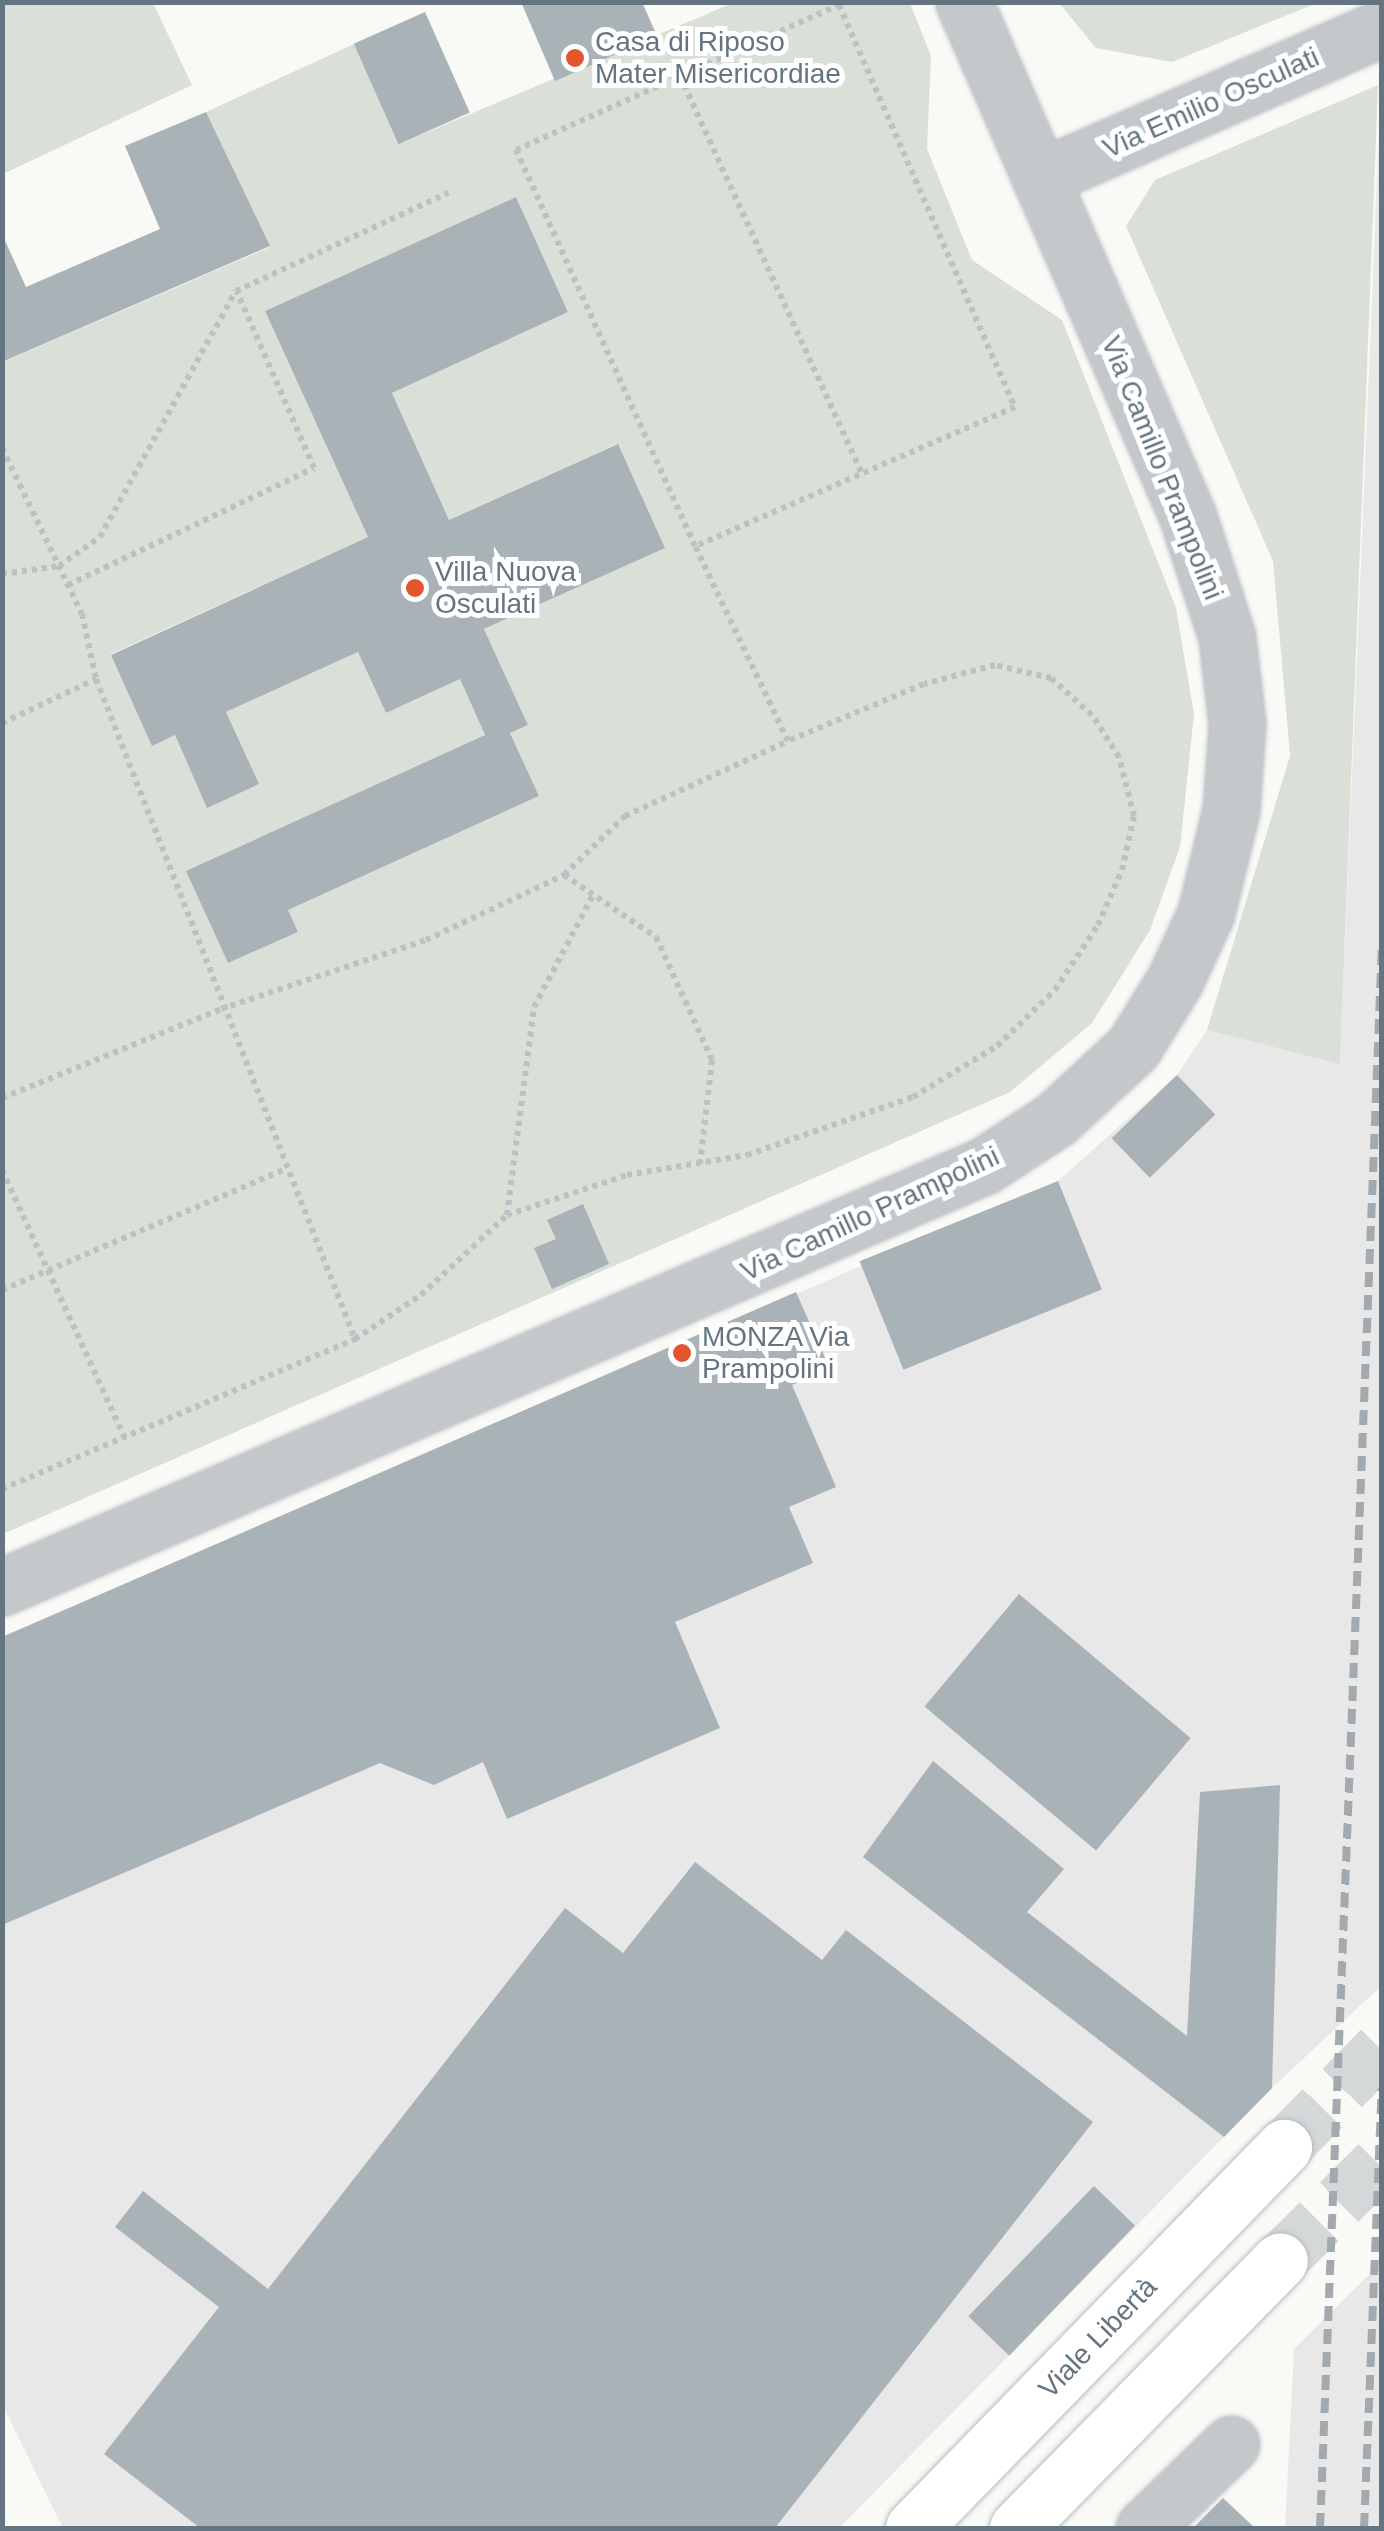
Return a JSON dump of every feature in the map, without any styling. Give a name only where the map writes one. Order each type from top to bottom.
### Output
[{"type":"main road","name":"Viale Libertà","points":[[912,2528],[1284,2148]]},
{"type":"main road","points":[[1017,2528],[1280,2260]]},
{"type":"street","name":"Via Camillo Prampolini","points":[[2,1587],[984,1166],[1056,1118],[1133,1048],[1206,913],[1238,764],[1236,680],[1188,517],[964,2]]},
{"type":"street","name":"Via Emilio Osculati","points":[[1040,178],[1382,28]]},
{"type":"street","points":[[1144,2528],[1231,2444]]},
{"type":"path","points":[[695,546],[1016,407],[839,4],[516,150],[695,546],[788,741]]},
{"type":"path","points":[[680,76],[862,474]]},
{"type":"path","points":[[2,574],[59,566],[100,537],[236,291],[448,193]]},
{"type":"path","points":[[68,585],[314,468],[236,291]]},
{"type":"path","points":[[2,448],[68,585],[96,679],[221,1008],[355,1339]]},
{"type":"path","points":[[2,1098],[221,1008],[426,940],[564,875],[625,816],[924,684],[995,665],[1050,678],[1092,715],[1120,756],[1134,816],[1122,870],[1098,925],[1054,990],[997,1046],[913,1097],[748,1156],[627,1175],[507,1215],[421,1294],[355,1339],[2,1489]]},
{"type":"path","points":[[2,723],[96,679]]},
{"type":"path","points":[[564,875],[656,937],[712,1060],[700,1163]]},
{"type":"path","points":[[507,1215],[534,1007],[594,893]]},
{"type":"path","points":[[2,1290],[286,1169]]},
{"type":"path","points":[[2,1170],[124,1437]]},
{"type":"shaded area","points":[[2,3],[153,3],[192,85],[3,174]]},
{"type":"shaded area","points":[[733,3],[910,3],[931,56],[927,149],[972,260],[1062,320],[1176,608],[1194,714],[1180,847],[1150,930],[1092,1023],[1010,1092],[3,1534],[3,362],[270,247],[206,112],[354,44],[399,144]],"holes":[[[516,197],[568,312],[392,393],[449,520],[617,444],[664,547],[484,629],[528,725],[510,733],[539,796],[288,910],[298,932],[228,963],[187,871],[485,735],[460,679],[386,713],[358,652],[226,712],[258,784],[207,807],[175,735],[152,745],[111,654],[368,537],[265,311]]]},
{"type":"shaded area","points":[[1059,3],[1317,3],[1172,62],[1096,48]]},
{"type":"shaded area","points":[[1381,84],[1381,1986],[1272,2088],[839,2528],[63,2528],[3,2406],[2,1637],[1058,1181],[1177,1075],[1207,1030],[1340,1063]]},
{"type":"shaded area","points":[[1378,85],[1340,1064],[1207,1030],[1290,756],[1273,561],[1126,226],[1155,180]]},
{"type":"shaded area","points":[[1381,2263],[1381,2528],[1285,2528],[1294,2349]]},
{"type":"building","name":"Casa di Riposo Mater Misericordiae","points":[[521,2],[642,2],[657,36],[555,81]]},
{"type":"building","points":[[425,12],[470,112],[398,144],[354,44]]},
{"type":"building","points":[[206,112],[270,246],[2,362],[2,234],[26,287],[160,229],[125,146]]},
{"type":"building","name":"Villa Nuova Osculati","points":[[516,197],[568,312],[392,393],[449,520],[618,444],[665,548],[484,629],[528,725],[510,733],[539,796],[288,910],[298,932],[228,963],[186,871],[485,735],[460,679],[386,713],[358,652],[226,712],[259,784],[207,808],[175,735],[152,746],[111,655],[368,537],[265,311]]},
{"type":"building","points":[[1177,1075],[1215,1115],[1150,1178],[1112,1138]]},
{"type":"building","points":[[1058,1181],[1102,1289],[903,1370],[860,1261]]},
{"type":"building","points":[[583,1204],[609,1264],[552,1289],[534,1248],[556,1239],[547,1220]]},
{"type":"building","points":[[796,1292],[830,1369],[792,1385],[836,1487],[789,1507],[813,1563],[675,1622],[720,1728],[507,1819],[483,1762],[434,1785],[380,1763],[2,1925],[2,1637]]},
{"type":"building","points":[[1019,1594],[1191,1738],[1096,1851],[925,1707]]},
{"type":"building","points":[[933,1761],[1064,1869],[1027,1912],[1187,2036],[1200,1792],[1280,1785],[1272,2088],[1224,2137],[863,1857]]},
{"type":"building","points":[[695,1862],[822,1960],[846,1930],[1093,2122],[775,2528],[200,2528],[104,2454],[219,2307],[115,2227],[143,2191],[268,2289],[565,1908],[623,1953]]},
{"type":"building","points":[[1094,2186],[1135,2226],[1009,2356],[968,2316]]},
{"type":"building","points":[[1223,2498],[1255,2528],[1193,2528]]},
{"type":"tunnel","points":[[1284,2147],[1382,2047]]},
{"type":"tunnel","points":[[1280,2260],[1382,2159]]},
{"type":"railway","points":[[1320,2528],[1382,943]]},
{"type":"railway","points":[[1364,2528],[1382,2088]]},
{"type":"place","name":"Casa di Riposo Mater Misericordiae","points":[[575,58]]},
{"type":"place","name":"Villa Nuova Osculati","points":[[415,588]]},
{"type":"place","name":"MONZA Via Prampolini","points":[[682,1353]]}]
